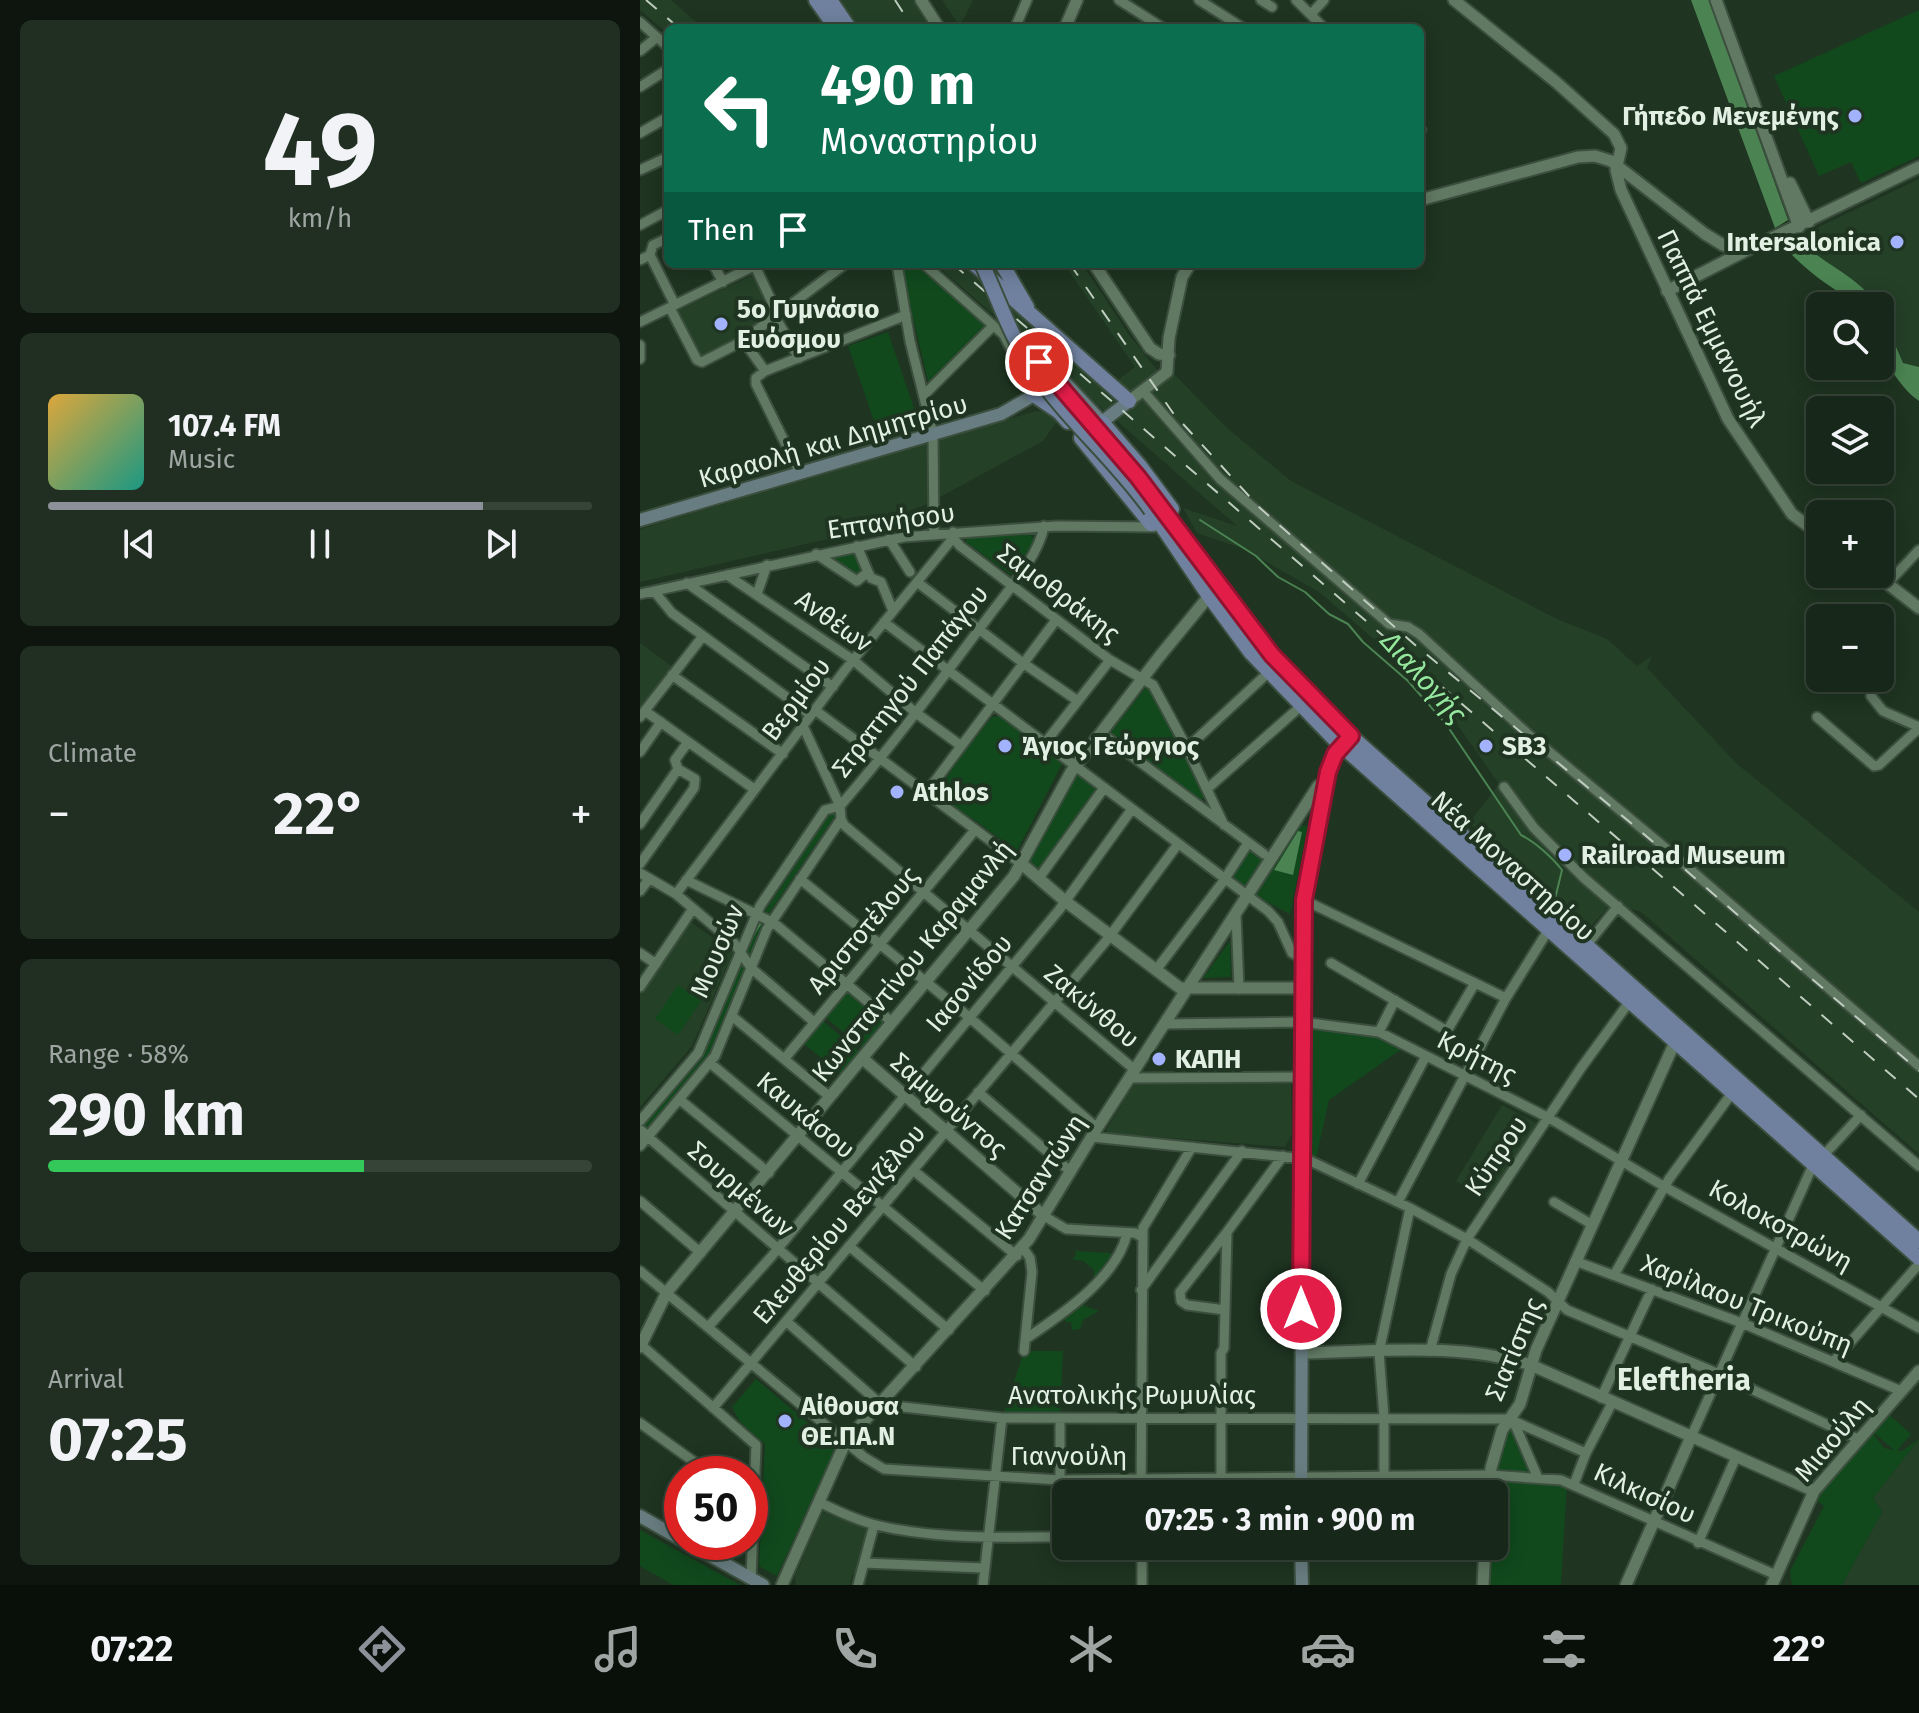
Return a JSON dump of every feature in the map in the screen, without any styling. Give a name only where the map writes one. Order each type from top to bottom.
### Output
[{"type":"main road","points":[[816,0],[833,24]]},
{"type":"main road","points":[[830,0],[846,24]]},
{"type":"main road","points":[[978,268],[1129,401],[1102,422],[1172,509],[1186,543]]},
{"type":"main road","points":[[984,268],[1011,333],[1036,375],[1186,543],[1272,655],[1342,737]]},
{"type":"main road","points":[[995,268],[1019,330],[1039,362],[1130,467],[1192,572]]},
{"type":"main road","points":[[1004,268],[1033,318]]},
{"type":"main road","name":"Καραολή και Δημητρίου","points":[[640,520],[1001,414],[1046,390],[1057,378],[1062,379],[1102,422]]},
{"type":"main road","points":[[1034,395],[1059,412],[1119,482],[1269,672],[1301,706],[1342,737]]},
{"type":"main road","points":[[1302,1480],[1304,900],[1327,778],[1327,753],[1342,737]]},
{"type":"main road","name":"Νέα Μοναστηρίου","points":[[1342,737],[1383,766],[1586,946],[1656,1016]]},
{"type":"main road","name":"Νέα Μοναστηρίου","points":[[1342,737],[1630,1001],[1656,1016]]},
{"type":"main road","points":[[1656,1016],[1818,1160],[1919,1261]]},
{"type":"main road","points":[[1715,1068],[1732,1093],[1919,1241]]},
{"type":"main road","points":[[640,1516],[664,1530]]},
{"type":"main road","points":[[718,1560],[757,1582]]},
{"type":"main road","points":[[1301,1560],[1302,1585]]},
{"type":"street","points":[[921,0],[936,24]]},
{"type":"street","points":[[1017,24],[1027,0]]},
{"type":"street","points":[[1067,24],[1077,0]]},
{"type":"street","points":[[1119,0],[1157,24]]},
{"type":"street","points":[[1199,0],[1237,24]]},
{"type":"street","points":[[1261,0],[1272,7]]},
{"type":"street","points":[[1296,0],[1320,24]]},
{"type":"street","points":[[1311,14],[1324,0]]},
{"type":"street","name":"Παππά Εμμανουήλ","points":[[1454,0],[1608,127],[1621,145],[1617,165],[1621,190],[1667,291],[1734,428],[1792,514],[1806,524]]},
{"type":"street","points":[[1716,0],[1799,226]]},
{"type":"street","points":[[1722,0],[1793,192],[1802,205],[1799,226]]},
{"type":"street","points":[[640,22],[664,43]]},
{"type":"street","points":[[640,51],[657,37]]},
{"type":"street","points":[[640,87],[664,72]]},
{"type":"street","points":[[640,133],[664,119]]},
{"type":"street","points":[[1424,199],[1578,157],[1595,156],[1617,165],[1705,234],[1743,252]]},
{"type":"street","points":[[640,170],[664,159]]},
{"type":"street","points":[[1667,291],[1919,167]]},
{"type":"street","points":[[1802,205],[1834,209]]},
{"type":"street","points":[[640,225],[664,212]]},
{"type":"street","points":[[664,240],[651,247],[650,255],[694,355],[700,362],[743,340],[839,268]]},
{"type":"street","points":[[640,260],[650,255]]},
{"type":"street","points":[[715,268],[723,282]]},
{"type":"street","points":[[640,322],[750,268]]},
{"type":"street","points":[[757,268],[799,358]]},
{"type":"street","points":[[898,268],[933,434],[934,534]]},
{"type":"street","points":[[928,268],[1004,335],[1034,395]]},
{"type":"street","points":[[1097,268],[1150,348],[1159,354],[1169,355]]},
{"type":"street","points":[[1129,401],[1167,372],[1169,338],[1182,277],[1188,268]]},
{"type":"street","points":[[800,473],[756,384],[756,378],[765,371],[906,315]]},
{"type":"street","points":[[924,395],[993,326]]},
{"type":"street","points":[[743,340],[765,371]]},
{"type":"street","points":[[640,345],[640,359]]},
{"type":"street","points":[[1143,391],[1205,464],[1239,496],[1389,624],[1408,627],[1419,634],[1529,735],[1919,1066]]},
{"type":"street","name":"Επτανήσου","points":[[640,594],[889,539],[1044,526],[1154,527]]},
{"type":"street","name":"Στρατηγού Παπάγου","points":[[643,1138],[710,1063],[771,921],[841,819],[840,806],[880,760],[1011,586],[1036,548],[1044,526]]},
{"type":"street","name":"Βερμίου","points":[[676,894],[853,660],[953,535]]},
{"type":"street","name":"Σαμοθράκης","points":[[953,535],[957,543],[1011,586],[1110,660],[1155,688],[1224,825]]},
{"type":"street","points":[[889,539],[910,572]]},
{"type":"street","points":[[857,546],[871,578],[881,582],[893,611]]},
{"type":"street","points":[[1894,577],[1919,550]]},
{"type":"street","points":[[816,554],[853,580],[861,579],[868,572]]},
{"type":"street","name":"Ανθέων","points":[[757,594],[767,565]]},
{"type":"street","name":"Ανθέων","points":[[727,575],[853,660],[960,745]]},
{"type":"street","points":[[917,582],[1078,701]]},
{"type":"street","points":[[687,583],[833,687]]},
{"type":"street","points":[[1894,588],[1919,608]]},
{"type":"street","points":[[654,591],[672,613],[926,793],[1179,988],[1302,988]]},
{"type":"street","name":"Κωνσταντίνου Καραμανλή","points":[[640,1345],[667,1292],[1023,865],[1075,766],[1209,596]]},
{"type":"street","points":[[926,793],[1056,620]]},
{"type":"street","points":[[884,622],[1272,914],[1292,953],[1303,958]]},
{"type":"street","points":[[703,636],[643,714],[661,722],[754,789]]},
{"type":"street","points":[[1045,743],[1110,660]]},
{"type":"street","points":[[1187,748],[1269,672]]},
{"type":"street","points":[[672,675],[783,754]]},
{"type":"street","points":[[1817,717],[1874,766],[1879,765],[1919,728],[1883,711],[1871,696]]},
{"type":"street","points":[[1207,789],[1301,706]]},
{"type":"street","points":[[640,752],[661,722]]},
{"type":"street","points":[[803,726],[840,806]]},
{"type":"street","points":[[1101,733],[1264,854]]},
{"type":"street","points":[[640,864],[696,783],[695,779],[678,769],[675,760],[688,742]]},
{"type":"street","points":[[640,824],[678,769]]},
{"type":"street","name":"Κατσαντώνη","points":[[782,1585],[846,1441],[1020,1252],[1319,784],[1327,778]]},
{"type":"street","points":[[1504,787],[1553,848],[1919,1166]]},
{"type":"street","points":[[1039,878],[1104,788]]},
{"type":"street","name":"Μουσών","points":[[640,1121],[698,1053],[755,915],[825,810],[840,806]]},
{"type":"street","name":"Ιασoνίδου","points":[[708,1327],[777,1250],[1065,901],[1132,809]]},
{"type":"street","name":"Ζακύνθου","points":[[841,819],[844,825],[1054,1002],[1132,1074]]},
{"type":"street","name":"Αριστοτέλους","points":[[785,1058],[975,830]]},
{"type":"street","points":[[1156,970],[1248,843]]},
{"type":"street","name":"Ελευθερίου Βενιζέλου","points":[[713,1408],[1110,936],[1178,844]]},
{"type":"street","points":[[640,873],[676,894],[735,944],[751,968],[814,1022]]},
{"type":"street","points":[[640,891],[649,879]]},
{"type":"street","points":[[800,879],[969,1017],[1095,1132],[1192,1147],[1301,1157],[1398,1202],[1467,1239],[1548,1292],[1567,1310],[1719,1374],[1858,1439]]},
{"type":"street","points":[[686,880],[771,921],[892,1022]]},
{"type":"street","points":[[1304,900],[1506,998]]},
{"type":"street","points":[[1586,946],[1618,906]]},
{"type":"street","points":[[640,987],[692,910]]},
{"type":"street","points":[[1236,914],[1239,989]]},
{"type":"street","points":[[1398,1202],[1506,998],[1549,929]]},
{"type":"street","points":[[640,953],[656,964]]},
{"type":"street","points":[[1331,963],[1447,1031],[1475,983]]},
{"type":"street","points":[[1379,1032],[1395,1000]]},
{"type":"street","name":"Κύπρου","points":[[1430,1351],[1451,1274],[1467,1239],[1630,1001]]},
{"type":"street","points":[[732,1016],[830,1097]]},
{"type":"street","name":"Κρήτης","points":[[1165,1024],[1302,1022],[1379,1032],[1549,1118],[1622,1161]]},
{"type":"street","name":"Σιατίστης","points":[[1490,1480],[1500,1434],[1521,1401],[1531,1365],[1591,1224],[1680,1037]]},
{"type":"street","points":[[1358,1184],[1426,1056]]},
{"type":"street","name":"Σαμψούντος","points":[[862,1058],[1044,1216]]},
{"type":"street","name":"Καυκάσου","points":[[710,1063],[985,1291]]},
{"type":"street","points":[[1132,1074],[1301,1077]]},
{"type":"street","points":[[978,1092],[1071,1172]]},
{"type":"street","points":[[1614,1275],[1665,1187],[1732,1093]]},
{"type":"street","points":[[679,1099],[769,1173]]},
{"type":"street","points":[[1626,1585],[1776,1247],[1818,1160],[1861,1115]]},
{"type":"street","name":"Σουρμένων","points":[[643,1138],[916,1367]]},
{"type":"street","points":[[1141,1477],[1142,1237],[1144,1225],[1192,1147]]},
{"type":"street","points":[[1141,1290],[1242,1151]]},
{"type":"street","points":[[1225,1310],[1187,1305],[1181,1301],[1180,1292],[1283,1156]]},
{"type":"street","name":"Κολοκοτρώνη","points":[[1622,1161],[1919,1328]]},
{"type":"street","points":[[913,1170],[1030,1258],[1032,1272],[1024,1351]]},
{"type":"street","points":[[640,1201],[701,1253]]},
{"type":"street","points":[[1554,1202],[1591,1224]]},
{"type":"street","points":[[1384,1477],[1379,1352],[1410,1208]]},
{"type":"street","points":[[1044,1216],[1063,1228],[1137,1233],[1142,1237]]},
{"type":"street","points":[[1221,1477],[1221,1353],[1224,1348],[1227,1232]]},
{"type":"street","points":[[1027,1338],[1066,1312],[1098,1280],[1120,1251],[1127,1233]]},
{"type":"street","points":[[849,1246],[949,1330]]},
{"type":"street","name":"Χαρίλαου Τρικούπη","points":[[1575,1261],[1742,1323],[1901,1391]]},
{"type":"street","points":[[1834,1361],[1919,1261]]},
{"type":"street","name":"Γιαννούλη","points":[[640,1271],[873,1464],[884,1469],[1059,1480],[1384,1477]]},
{"type":"street","points":[[1574,1484],[1629,1337],[1652,1289]]},
{"type":"street","points":[[786,1321],[882,1403]]},
{"type":"street","points":[[640,1345],[756,1445],[755,1456]]},
{"type":"street","points":[[1301,1353],[1483,1353],[1531,1365],[1814,1491]]},
{"type":"street","name":"Μιαούλη","points":[[1774,1580],[1814,1491],[1919,1371]]},
{"type":"street","name":"Ανατολικής Ρωμυλίας","points":[[882,1403],[1002,1418],[1509,1419]]},
{"type":"street","points":[[983,1585],[1002,1418]]},
{"type":"street","points":[[1059,1480],[1060,1419]]},
{"type":"street","points":[[1509,1419],[1586,1453]]},
{"type":"street","points":[[1509,1419],[1515,1425],[1538,1478]]},
{"type":"street","points":[[640,1423],[686,1456]]},
{"type":"street","points":[[1698,1543],[1736,1457]]},
{"type":"street","name":"Κιλκισίου","points":[[1384,1477],[1490,1475],[1574,1484],[1774,1580]]},
{"type":"street","points":[[819,1502],[874,1525],[988,1537],[1052,1537]]},
{"type":"street","points":[[858,1585],[874,1525]]},
{"type":"street","points":[[756,1560],[757,1582]]},
{"type":"street","points":[[1142,1560],[1142,1585]]},
{"type":"street","points":[[1483,1585],[1484,1560]]},
{"type":"street","points":[[864,1563],[983,1568]]},
{"type":"shaded area","points":[[640,0],[671,0],[698,24],[664,24],[664,31],[640,10]]},
{"type":"shaded area","points":[[838,0],[913,0],[928,24],[855,24]]},
{"type":"shaded area","points":[[942,0],[973,0],[959,24]]},
{"type":"shaded area","points":[[1691,0],[1709,0],[1788,220],[1775,228]]},
{"type":"shaded area","name":"Γήπεδο Μενεμένης","points":[[1919,10],[1919,156],[1861,183],[1851,162],[1819,176],[1774,76]]},
{"type":"shaded area","points":[[1919,179],[1919,386],[1902,361],[1894,341],[1894,292],[1861,292],[1812,259],[1796,238]]},
{"type":"shaded area","points":[[1794,235],[1867,292],[1839,292],[1812,273],[1780,242]]},
{"type":"shaded area","points":[[901,268],[923,268],[988,326],[929,385]]},
{"type":"shaded area","points":[[940,268],[982,268],[1115,382],[1135,367],[1067,268],[1085,268],[1129,335],[1158,371],[1107,413]]},
{"type":"shaded area","name":"5ο Γυμνάσιο Ευόσμου","points":[[755,274],[773,312],[742,337],[702,358],[677,311]]},
{"type":"shaded area","points":[[888,332],[919,423],[879,435],[848,346]]},
{"type":"shaded area","points":[[1894,342],[1903,363],[1919,367],[1919,401],[1894,373]]},
{"type":"shaded area","points":[[1174,374],[1226,427],[1291,481],[1557,619],[1607,639],[1637,666],[1652,656],[1647,668],[1736,763],[1919,912],[1919,1154],[1640,911],[1609,906],[1588,930],[1469,823],[1499,784],[1433,690],[1319,592],[1244,549],[1197,533],[1183,508],[1237,526],[1116,420]]},
{"type":"shaded area","points":[[1036,411],[1048,412],[1058,420],[1043,441],[927,504],[854,533],[640,582],[640,529]]},
{"type":"shaded area","points":[[1029,534],[1035,539],[1011,575],[966,542],[966,538]]},
{"type":"shaded area","points":[[856,551],[863,570],[855,577],[828,558]]},
{"type":"shaded area","points":[[640,643],[673,667],[640,710]]},
{"type":"shaded area","points":[[1147,686],[1155,694],[1204,794],[1203,799],[1193,796],[1109,734]]},
{"type":"shaded area","points":[[999,716],[1062,764],[1017,851],[939,799],[937,791],[992,717]]},
{"type":"shaded area","points":[[1078,773],[1100,789],[1038,873],[1028,864]]},
{"type":"shaded area","points":[[834,812],[835,816],[769,913],[708,1061],[640,1138],[640,1128],[701,1060],[756,925],[830,813]]},
{"type":"shaded area","points":[[1300,825],[1308,826],[1290,914],[1256,896]]},
{"type":"shaded area","points":[[1298,831],[1302,832],[1293,875],[1274,870]]},
{"type":"shaded area","points":[[1247,852],[1264,859],[1245,888],[1230,877]]},
{"type":"shaded area","points":[[689,921],[733,952],[692,1046],[640,1107],[640,995]]},
{"type":"shaded area","points":[[1230,941],[1231,977],[1203,978]]},
{"type":"shaded area","points":[[678,985],[701,1001],[678,1035],[655,1019]]},
{"type":"shaded area","points":[[850,989],[888,1021],[864,1049],[826,1018]]},
{"type":"shaded area","points":[[823,1021],[861,1053],[842,1075],[804,1044]]},
{"type":"shaded area","points":[[1308,1022],[1379,1032],[1406,1046],[1329,1100],[1315,1163],[1306,1159]]},
{"type":"shaded area","points":[[1134,1084],[1291,1084],[1292,1134],[1285,1147],[1108,1133],[1106,1130]]},
{"type":"shaded area","points":[[1502,1105],[1538,1124],[1487,1199],[1456,1181]]},
{"type":"shaded area","points":[[1075,1251],[1111,1253],[1111,1261],[1094,1282],[1094,1270],[1083,1261],[1071,1259],[1076,1256]]},
{"type":"shaded area","points":[[1078,1303],[1099,1311],[1083,1320],[1080,1329],[1072,1330],[1071,1322],[1066,1322],[1063,1317]]},
{"type":"shaded area","points":[[1024,1351],[1063,1351],[1060,1419],[1002,1418]]},
{"type":"shaded area","points":[[756,1379],[836,1447],[777,1576],[759,1566],[759,1560],[768,1560],[768,1456],[764,1456],[765,1444],[740,1422],[732,1407]]},
{"type":"shaded area","points":[[1888,1414],[1911,1434],[1897,1451],[1919,1439],[1873,1498],[1882,1512],[1842,1585],[1792,1585],[1790,1571],[1824,1506],[1813,1497],[1871,1431],[1884,1448],[1894,1450],[1873,1432]]},
{"type":"shaded area","points":[[1510,1427],[1528,1464],[1525,1473],[1494,1471]]},
{"type":"shaded area","points":[[1919,1439],[1919,1585],[1842,1585],[1882,1512],[1873,1498]]},
{"type":"shaded area","points":[[1508,1481],[1567,1484],[1561,1585],[1487,1585],[1488,1560],[1508,1560]]},
{"type":"shaded area","points":[[823,1512],[866,1529],[858,1572],[852,1575],[850,1585],[796,1585],[795,1576]]},
{"type":"shaded area","points":[[640,1530],[664,1543],[664,1560],[695,1560],[740,1585],[673,1585],[640,1566]]},
{"type":"waterway","name":"Διαλογής","points":[[1200,520],[1256,556],[1278,577],[1305,592],[1329,614],[1348,624],[1363,642],[1408,681],[1446,724],[1521,835],[1543,850],[1562,870],[1554,903]]},
{"type":"waterway","points":[[751,939],[762,921]]},
{"type":"railway","points":[[646,0],[674,24]]},
{"type":"railway","points":[[895,0],[910,24]]},
{"type":"railway","points":[[958,268],[1919,1099]]},
{"type":"railway","points":[[1073,268],[1173,413],[1260,508],[1414,644],[1631,823],[1919,1071]]},
{"type":"place","name":"Γήπεδο Μενεμένης","points":[[1855,116]]},
{"type":"place","name":"Intersalonica","points":[[1897,242]]},
{"type":"place","name":"5ο Γυμνάσιο Ευόσμου","points":[[721,324]]},
{"type":"place","name":"Άγιος Γεώργιος","points":[[1005,746]]},
{"type":"place","name":"SB3","points":[[1486,746]]},
{"type":"place","name":"Athlos","points":[[897,792]]},
{"type":"place","name":"Railroad Museum","points":[[1565,855]]},
{"type":"place","name":"ΚΑΠΗ","points":[[1159,1059]]},
{"type":"place","name":"Αίθουσα ΘΕ.ΠΑ.Ν","points":[[785,1421]]},
{"type":"district","name":"Eleftheria","points":[[1684,1380]]},
{"type":"route","points":[[1039,362],[1138,477],[1245,622],[1287,673],[1351,736],[1335,754],[1328,772],[1304,900],[1301,1309]]}]
